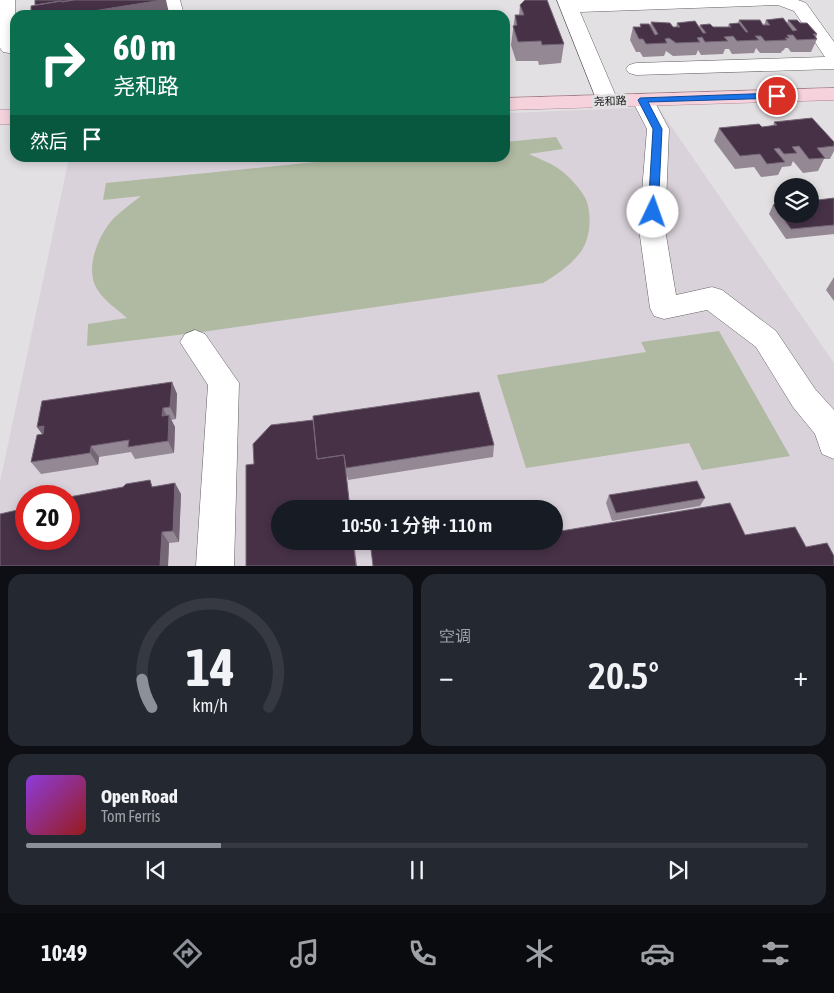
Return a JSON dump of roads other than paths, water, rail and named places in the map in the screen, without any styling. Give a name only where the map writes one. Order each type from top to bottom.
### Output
[{"type":"main road","name":"尧和路","points":[[510,104],[834,94]]},
{"type":"lane","points":[[6,0],[10,48]]},
{"type":"lane","points":[[607,101],[567,4],[777,0]]},
{"type":"lane","points":[[781,0],[800,7],[834,56]]},
{"type":"lane","points":[[636,69],[834,63]]},
{"type":"lane","points":[[643,100],[658,129],[652,229],[664,308],[712,298],[766,339],[804,398],[830,428],[834,444]]},
{"type":"lane","points":[[195,342],[224,383],[215,566]]}]
